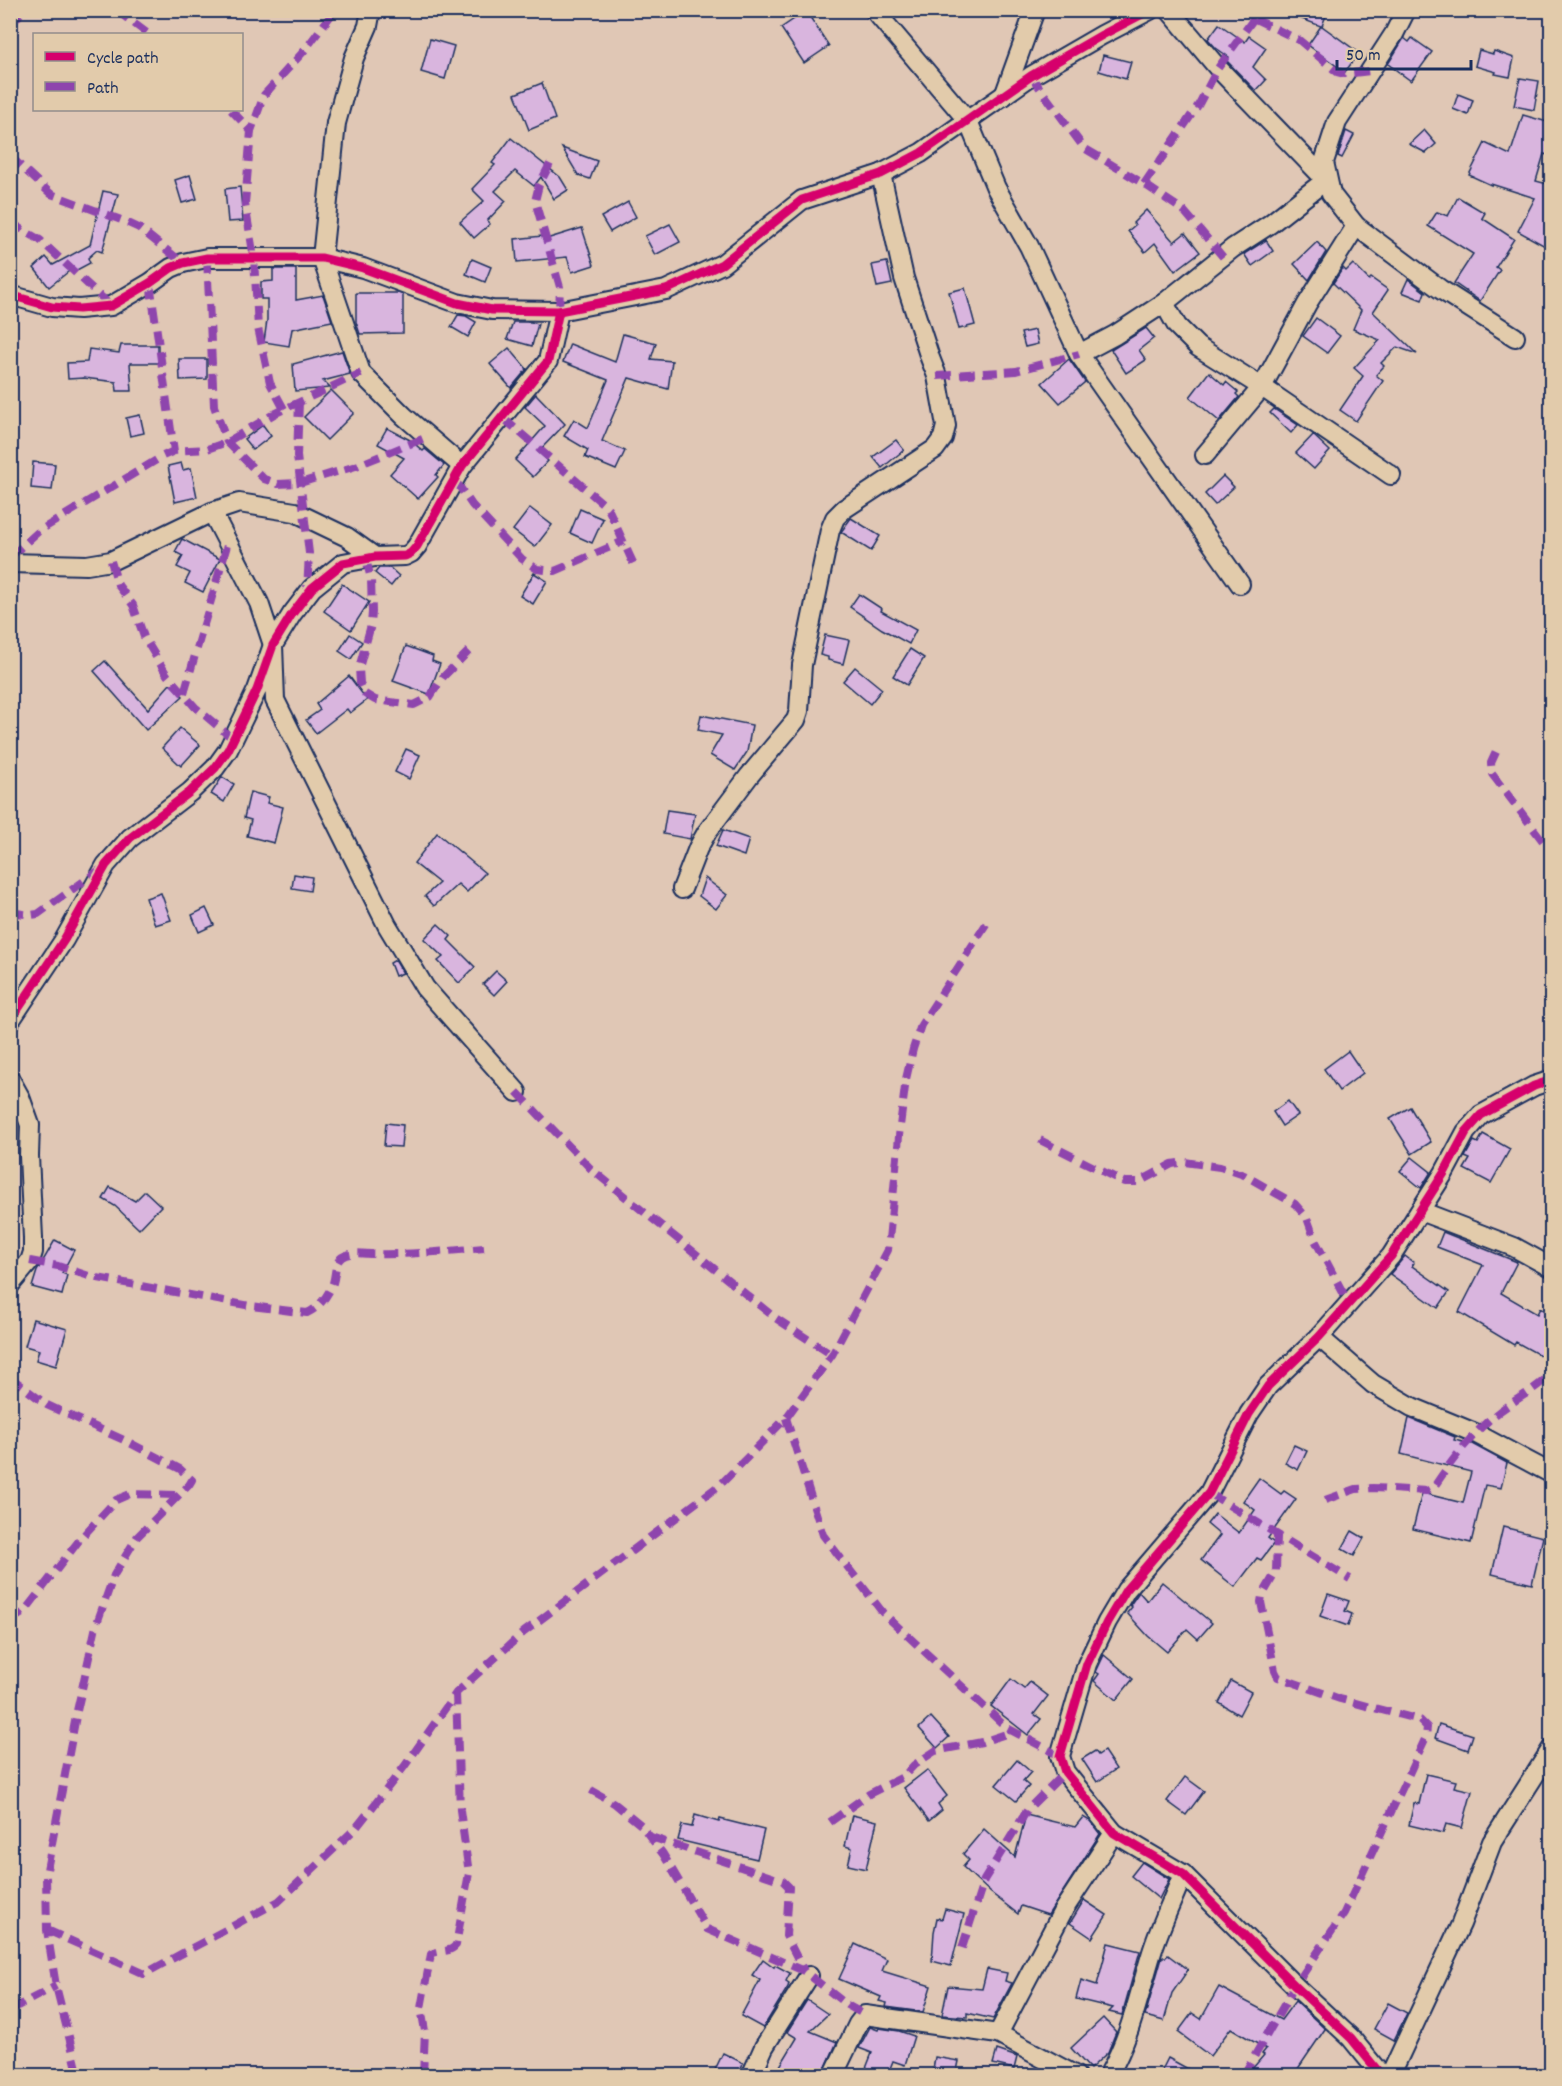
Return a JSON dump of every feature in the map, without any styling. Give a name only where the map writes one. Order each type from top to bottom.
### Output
[{"type":"street","points":[[371,10],[368,27],[354,58],[336,123],[322,258],[361,373],[404,416],[462,466]]},
{"type":"street","points":[[874,10],[968,121],[996,188],[1029,246],[1079,354],[1240,584]]},
{"type":"street","points":[[1004,97],[1035,10]]},
{"type":"street","points":[[10,295],[52,308],[79,309],[111,306],[171,268],[207,258],[322,258],[363,268],[457,303],[492,310],[559,311],[666,290],[722,264],[802,200],[881,174],[921,153],[1031,76],[1150,10]]},
{"type":"street","points":[[1169,10],[1218,68],[1326,180]]},
{"type":"street","points":[[1406,10],[1388,43],[1337,122],[1324,162],[1326,180],[1331,194],[1356,226],[1440,289],[1515,337]]},
{"type":"street","points":[[682,889],[698,848],[707,832],[749,776],[796,720],[799,711],[802,665],[830,530],[835,518],[844,509],[935,449],[943,438],[946,426],[938,376],[904,278],[881,174]]},
{"type":"street","points":[[1079,354],[1115,335],[1164,303],[1233,248],[1270,224],[1326,180]]},
{"type":"street","points":[[1205,455],[1262,387],[1307,304],[1356,226]]},
{"type":"street","points":[[1164,303],[1177,326],[1198,347],[1262,387],[1391,475]]},
{"type":"street","points":[[10,1021],[64,940],[106,866],[130,838],[190,792],[215,768],[228,750],[257,690],[273,645],[292,614],[312,588],[343,563],[375,557],[405,556],[411,553],[434,519],[462,466],[548,361],[559,311]]},
{"type":"street","points":[[10,563],[87,565],[111,561],[212,512],[239,503],[295,512],[347,537],[375,557]]},
{"type":"street","points":[[212,512],[259,603],[273,645],[275,700],[387,925],[425,988],[517,1092]]},
{"type":"street","points":[[10,1079],[20,1097],[30,1125],[33,1252],[30,1261],[10,1285]]},
{"type":"street","points":[[1382,2076],[1352,2038],[1295,1986],[1183,1874],[1114,1833],[1065,1772],[1060,1756],[1087,1664],[1126,1590],[1209,1493],[1249,1414],[1268,1386],[1319,1337],[1391,1256],[1466,1132],[1482,1116],[1534,1086],[1551,1080]]},
{"type":"street","points":[[1420,1211],[1514,1247],[1551,1268]]},
{"type":"street","points":[[1319,1337],[1373,1383],[1412,1407],[1475,1433],[1551,1474]]},
{"type":"street","points":[[1390,2076],[1461,1924],[1492,1842],[1551,1748]]},
{"type":"street","points":[[998,2034],[1064,1909],[1114,1833]]},
{"type":"street","points":[[1108,2076],[1123,2050],[1152,1952],[1183,1874]]},
{"type":"street","points":[[751,2076],[764,2048],[809,1976]]},
{"type":"street","points":[[833,2076],[858,2024],[865,2015],[998,2034],[1076,2076]]},
{"type":"building","points":[[1283,10],[1328,10],[1322,26],[1359,53],[1345,72],[1308,45],[1321,26],[1283,12]]},
{"type":"building","points":[[806,11],[829,46],[804,63],[781,28]]},
{"type":"building","points":[[1219,24],[1245,42],[1249,36],[1266,48],[1253,67],[1266,80],[1256,91],[1226,60],[1229,57],[1208,39]]},
{"type":"building","points":[[1404,38],[1409,42],[1412,38],[1432,52],[1411,81],[1388,64]]},
{"type":"building","points":[[430,39],[454,46],[445,79],[421,72]]},
{"type":"building","points":[[1479,50],[1493,54],[1494,51],[1514,58],[1510,77],[1475,66]]},
{"type":"building","points":[[1103,55],[1131,62],[1126,79],[1099,71]]},
{"type":"building","points":[[1520,78],[1539,81],[1534,110],[1514,106]]},
{"type":"building","points":[[542,83],[555,119],[529,130],[515,94]]},
{"type":"building","points":[[1458,94],[1473,100],[1468,115],[1453,109]]},
{"type":"building","points":[[1523,115],[1551,123],[1551,156],[1544,154],[1536,181],[1551,185],[1551,234],[1545,246],[1518,231],[1535,198],[1491,185],[1469,175],[1485,143],[1510,155]]},
{"type":"building","points":[[1424,130],[1436,144],[1426,153],[1409,144]]},
{"type":"building","points":[[1346,131],[1354,135],[1342,158],[1338,156]]},
{"type":"building","points":[[511,138],[560,177],[568,190],[554,199],[541,177],[534,186],[515,171],[495,191],[506,201],[487,221],[490,224],[474,238],[460,222],[484,201],[472,189],[495,165],[492,163]]},
{"type":"building","points":[[562,148],[597,161],[590,179],[578,175]]},
{"type":"building","points":[[190,175],[197,199],[182,203],[175,180]]},
{"type":"building","points":[[240,187],[243,221],[228,222],[225,189]]},
{"type":"building","points":[[103,191],[118,194],[102,252],[97,250],[88,258],[90,263],[75,271],[73,268],[49,287],[34,268],[46,257],[53,265],[90,245]]},
{"type":"building","points":[[1458,197],[1485,213],[1482,218],[1514,239],[1496,267],[1500,270],[1480,301],[1454,283],[1473,254],[1428,226],[1437,212],[1448,216]]},
{"type":"building","points":[[628,202],[636,217],[610,232],[601,217]]},
{"type":"building","points":[[1146,210],[1174,242],[1185,233],[1200,252],[1175,271],[1155,243],[1145,252],[1128,231]]},
{"type":"building","points":[[670,224],[680,242],[655,255],[645,236]]},
{"type":"building","points":[[582,228],[594,265],[572,272],[567,257],[517,262],[515,239],[542,236],[543,240]]},
{"type":"building","points":[[1266,240],[1273,251],[1252,266],[1244,254]]},
{"type":"building","points":[[1317,242],[1326,252],[1309,280],[1294,264]]},
{"type":"building","points":[[472,259],[491,267],[485,282],[466,274]]},
{"type":"building","points":[[887,262],[892,284],[877,287],[872,265]]},
{"type":"building","points":[[1353,264],[1369,280],[1371,278],[1388,290],[1373,312],[1417,354],[1397,347],[1381,363],[1384,366],[1376,375],[1383,381],[1356,421],[1340,410],[1363,376],[1354,368],[1380,340],[1353,329],[1361,310],[1333,283],[1343,268],[1346,271]]},
{"type":"building","points":[[273,269],[296,269],[296,300],[323,295],[332,321],[292,329],[289,346],[264,342],[267,299],[261,299],[261,282],[273,281]]},
{"type":"building","points":[[1408,279],[1425,292],[1422,300],[1402,292]]},
{"type":"building","points":[[965,288],[975,325],[959,329],[949,292]]},
{"type":"building","points":[[356,293],[403,295],[403,333],[360,334],[356,322]]},
{"type":"building","points":[[458,315],[466,316],[476,322],[468,337],[451,327]]},
{"type":"building","points":[[1316,318],[1340,336],[1327,353],[1303,336]]},
{"type":"building","points":[[513,322],[538,324],[532,346],[507,339]]},
{"type":"building","points":[[1146,328],[1154,338],[1139,350],[1146,360],[1126,373],[1111,350]]},
{"type":"building","points":[[1035,330],[1038,344],[1025,347],[1021,333]]},
{"type":"building","points":[[623,334],[656,343],[651,359],[672,361],[668,389],[629,378],[602,441],[625,451],[616,470],[585,457],[588,450],[564,436],[574,419],[588,428],[608,380],[563,362],[570,344],[615,362]]},
{"type":"building","points":[[121,345],[158,345],[158,363],[130,363],[132,391],[117,391],[116,382],[84,378],[68,379],[67,363],[87,362],[89,349],[119,353]]},
{"type":"building","points":[[509,348],[527,369],[511,388],[490,364]]},
{"type":"building","points":[[342,351],[350,374],[323,381],[330,388],[295,391],[293,364]]},
{"type":"building","points":[[179,359],[207,359],[207,379],[180,380]]},
{"type":"building","points":[[1069,359],[1085,382],[1060,403],[1042,383]]},
{"type":"building","points":[[1209,372],[1224,385],[1226,382],[1238,392],[1236,394],[1239,397],[1219,421],[1190,397]]},
{"type":"building","points":[[331,390],[354,413],[327,440],[304,417]]},
{"type":"building","points":[[536,394],[565,424],[538,452],[548,461],[533,477],[515,460],[545,426],[525,407]]},
{"type":"building","points":[[1274,409],[1298,425],[1291,433],[1270,413]]},
{"type":"building","points":[[140,415],[144,433],[130,436],[126,418]]},
{"type":"building","points":[[263,425],[271,436],[253,450],[244,439]]},
{"type":"building","points":[[387,428],[410,440],[423,451],[425,449],[444,465],[436,475],[438,477],[418,499],[390,474],[404,458],[378,444]]},
{"type":"building","points":[[1313,435],[1330,451],[1314,469],[1296,453]]},
{"type":"building","points":[[896,440],[904,450],[882,468],[873,457]]},
{"type":"building","points":[[33,462],[55,464],[52,490],[31,488]]},
{"type":"building","points":[[181,463],[183,470],[191,468],[197,497],[175,502],[168,466]]},
{"type":"building","points":[[1223,476],[1234,487],[1215,505],[1205,494]]},
{"type":"building","points":[[530,508],[552,525],[535,547],[513,530]]},
{"type":"building","points":[[580,509],[603,519],[592,543],[570,533]]},
{"type":"building","points":[[851,518],[880,536],[871,551],[841,532]]},
{"type":"building","points":[[182,539],[220,559],[203,592],[185,583],[190,573],[177,567],[183,556],[175,552]]},
{"type":"building","points":[[379,568],[390,568],[399,576],[391,586],[375,573]]},
{"type":"building","points":[[534,573],[547,581],[533,604],[520,596]]},
{"type":"building","points":[[342,584],[369,602],[351,630],[324,611]]},
{"type":"building","points":[[859,594],[882,609],[881,611],[916,630],[909,644],[850,607]]},
{"type":"building","points":[[350,634],[362,642],[351,659],[339,651]]},
{"type":"building","points":[[825,635],[849,640],[843,664],[820,655]]},
{"type":"building","points":[[406,646],[433,656],[432,661],[440,664],[429,694],[393,681]]},
{"type":"building","points":[[910,649],[924,658],[907,685],[893,676]]},
{"type":"building","points":[[105,661],[148,709],[170,684],[183,696],[146,730],[94,671]]},
{"type":"building","points":[[855,667],[882,689],[870,704],[843,681]]},
{"type":"building","points":[[349,676],[367,700],[350,713],[347,709],[316,733],[306,720],[320,710],[316,704]]},
{"type":"building","points":[[701,715],[752,725],[747,752],[735,770],[710,755],[722,735],[698,730]]},
{"type":"building","points":[[180,728],[200,745],[181,766],[162,748]]},
{"type":"building","points":[[406,749],[420,755],[409,779],[395,772]]},
{"type":"building","points":[[222,777],[234,784],[224,802],[211,794]]},
{"type":"building","points":[[250,792],[269,797],[267,803],[283,807],[274,843],[247,836],[251,820],[244,818]]},
{"type":"building","points":[[667,810],[695,814],[690,839],[663,834]]},
{"type":"building","points":[[723,830],[749,839],[744,856],[716,846]]},
{"type":"building","points":[[437,833],[485,873],[467,892],[458,884],[434,906],[425,896],[439,883],[414,863]]},
{"type":"building","points":[[294,874],[312,877],[310,891],[292,888]]},
{"type":"building","points":[[705,878],[727,895],[716,909],[699,896]]},
{"type":"building","points":[[161,893],[171,920],[155,925],[146,898]]},
{"type":"building","points":[[206,908],[214,925],[199,932],[192,915]]},
{"type":"building","points":[[438,924],[451,936],[448,940],[475,967],[459,983],[438,961],[443,957],[424,939]]},
{"type":"building","points":[[395,960],[403,973],[395,976],[390,963]]},
{"type":"building","points":[[496,971],[507,981],[494,995],[483,984]]},
{"type":"building","points":[[1348,1051],[1363,1073],[1339,1091],[1324,1069]]},
{"type":"building","points":[[1288,1101],[1298,1115],[1282,1126],[1273,1112]]},
{"type":"building","points":[[1410,1107],[1431,1142],[1412,1154],[1390,1119]]},
{"type":"building","points":[[386,1123],[403,1125],[401,1147],[384,1146]]},
{"type":"building","points":[[1483,1134],[1510,1149],[1491,1183],[1464,1169],[1470,1159],[1465,1157],[1474,1141],[1478,1143]]},
{"type":"building","points":[[1412,1157],[1431,1172],[1421,1188],[1400,1171]]},
{"type":"building","points":[[110,1187],[135,1201],[145,1191],[161,1206],[139,1229],[115,1206],[103,1199]]},
{"type":"building","points":[[1443,1232],[1517,1262],[1501,1293],[1537,1314],[1540,1308],[1551,1315],[1551,1345],[1545,1358],[1516,1342],[1514,1345],[1459,1312],[1483,1265],[1437,1247]]},
{"type":"building","points":[[55,1240],[74,1250],[62,1273],[67,1275],[62,1295],[32,1287],[37,1271]]},
{"type":"building","points":[[1405,1256],[1414,1263],[1412,1266],[1449,1292],[1438,1308],[1390,1274]]},
{"type":"building","points":[[33,1319],[67,1329],[56,1366],[36,1360],[39,1350],[25,1346]]},
{"type":"building","points":[[1409,1418],[1455,1437],[1454,1440],[1472,1444],[1507,1463],[1501,1488],[1485,1485],[1471,1543],[1413,1529],[1422,1493],[1463,1503],[1471,1472],[1401,1454]]},
{"type":"building","points":[[1294,1445],[1307,1451],[1298,1470],[1285,1463]]},
{"type":"building","points":[[1259,1478],[1281,1494],[1284,1491],[1296,1499],[1268,1538],[1274,1543],[1261,1560],[1257,1558],[1235,1587],[1201,1560],[1220,1535],[1207,1524],[1215,1514],[1239,1533],[1255,1510],[1243,1501]]},
{"type":"building","points":[[1503,1527],[1543,1537],[1532,1584],[1492,1574]]},
{"type":"building","points":[[1352,1531],[1364,1538],[1354,1556],[1342,1549]]},
{"type":"building","points":[[1162,1582],[1212,1623],[1198,1639],[1187,1629],[1167,1652],[1148,1636],[1127,1613],[1139,1592],[1147,1601]]},
{"type":"building","points":[[1328,1594],[1349,1601],[1345,1611],[1352,1614],[1348,1626],[1320,1616]]},
{"type":"building","points":[[1104,1655],[1133,1679],[1116,1700],[1094,1681],[1099,1674],[1096,1672]]},
{"type":"building","points":[[1011,1679],[1024,1689],[1030,1682],[1048,1696],[1034,1714],[1041,1719],[1028,1735],[991,1706]]},
{"type":"building","points":[[1231,1681],[1251,1692],[1239,1715],[1219,1703]]},
{"type":"building","points":[[931,1717],[949,1737],[937,1748],[919,1728]]},
{"type":"building","points":[[1439,1724],[1473,1735],[1468,1750],[1435,1738]]},
{"type":"building","points":[[1095,1751],[1098,1755],[1104,1751],[1116,1769],[1097,1782],[1082,1759]]},
{"type":"building","points":[[1017,1760],[1031,1772],[1023,1781],[1029,1786],[1016,1801],[996,1785]]},
{"type":"building","points":[[927,1770],[947,1796],[938,1804],[942,1810],[929,1821],[904,1788]]},
{"type":"building","points":[[1426,1774],[1456,1781],[1454,1787],[1472,1791],[1462,1828],[1446,1824],[1443,1833],[1409,1825],[1414,1803],[1419,1804]]},
{"type":"building","points":[[1185,1777],[1204,1791],[1186,1815],[1167,1801]]},
{"type":"building","points":[[695,1815],[764,1830],[757,1859],[678,1840],[682,1825],[692,1827]]},
{"type":"building","points":[[852,1815],[877,1821],[866,1869],[848,1865],[852,1848],[845,1846]]},
{"type":"building","points":[[1026,1815],[1075,1827],[1083,1817],[1090,1821],[1100,1834],[1048,1915],[1021,1906],[1018,1914],[963,1867],[969,1860],[963,1854],[984,1829],[1015,1857]]},
{"type":"building","points":[[1142,1862],[1169,1879],[1159,1899],[1131,1876]]},
{"type":"building","points":[[1084,1900],[1107,1915],[1092,1938],[1070,1923]]},
{"type":"building","points":[[945,1909],[964,1914],[951,1966],[932,1961],[937,1918],[942,1919]]},
{"type":"building","points":[[1108,1943],[1140,1951],[1122,2015],[1109,2012],[1113,2008],[1076,1999],[1081,1980],[1097,1985]]},
{"type":"building","points":[[855,1944],[887,1959],[882,1971],[931,1986],[923,2012],[886,2007],[887,2003],[879,2001],[881,1997],[839,1979]]},
{"type":"building","points":[[1168,1955],[1188,1970],[1172,1993],[1164,2021],[1145,2016],[1162,1957]]},
{"type":"building","points":[[763,1959],[774,1967],[775,1965],[790,1973],[786,1981],[789,1983],[788,1987],[763,2028],[741,2016],[760,1980],[752,1975]]},
{"type":"building","points":[[987,1969],[1007,1973],[1005,1981],[1012,1983],[993,2019],[967,2013],[967,2017],[942,2015],[948,1986],[982,1989]]},
{"type":"building","points":[[1219,1987],[1281,2020],[1295,2001],[1325,2029],[1293,2076],[1246,2076],[1264,2055],[1262,2054],[1266,2049],[1231,2028],[1210,2056],[1178,2032],[1192,2013],[1201,2019]]},
{"type":"building","points":[[807,2000],[828,2014],[810,2031],[837,2042],[822,2076],[774,2076],[797,2038],[787,2032]]},
{"type":"building","points":[[1388,2003],[1407,2013],[1394,2040],[1374,2029]]},
{"type":"building","points":[[1103,2018],[1116,2032],[1108,2052],[1090,2069],[1071,2048]]},
{"type":"building","points":[[870,2027],[878,2030],[879,2028],[899,2031],[914,2036],[905,2065],[893,2061],[887,2076],[863,2076],[872,2053],[859,2048]]},
{"type":"building","points":[[997,2050],[1017,2057],[1014,2069],[993,2064]]},
{"type":"building","points":[[723,2053],[743,2063],[738,2076],[712,2076]]},
{"type":"building","points":[[935,2057],[959,2061],[956,2076],[932,2076]]},
{"type":"building","points":[[1168,2058],[1201,2076],[1159,2076]]},
{"type":"marked path","points":[[10,25],[24,10]]},
{"type":"marked path","points":[[116,10],[147,33]]},
{"type":"marked path","points":[[284,409],[270,383],[258,328],[254,258],[245,204],[251,131],[264,95],[304,51],[335,10]]},
{"type":"marked path","points":[[1144,184],[1199,104],[1218,68],[1260,10]]},
{"type":"marked path","points":[[1255,19],[1299,40],[1337,72],[1345,74],[1370,71]]},
{"type":"marked path","points":[[1031,76],[1084,148],[1184,211],[1223,257]]},
{"type":"marked path","points":[[232,111],[251,131]]},
{"type":"marked path","points":[[10,156],[51,194],[139,228],[183,263]]},
{"type":"marked path","points":[[550,164],[539,185],[535,201],[560,287],[559,311]]},
{"type":"marked path","points":[[10,222],[40,240],[111,306]]},
{"type":"marked path","points":[[207,258],[214,406],[227,442],[264,479],[278,484],[300,483],[356,466],[427,437]]},
{"type":"marked path","points":[[150,283],[174,451]]},
{"type":"marked path","points":[[937,376],[1016,371],[1079,354]]},
{"type":"marked path","points":[[10,557],[39,531],[163,456],[174,451],[207,449],[227,442],[274,414],[361,373]]},
{"type":"marked path","points":[[299,402],[297,456],[309,553],[307,592]]},
{"type":"marked path","points":[[503,418],[608,508],[634,565]]},
{"type":"marked path","points":[[455,480],[472,505],[522,559],[537,569],[555,571],[624,541]]},
{"type":"marked path","points":[[184,693],[228,542]]},
{"type":"marked path","points":[[366,559],[371,579],[372,612],[371,625],[359,668],[360,683],[365,694],[375,700],[414,705],[430,697],[443,677],[471,649]]},
{"type":"marked path","points":[[111,561],[118,585],[133,605],[144,637],[167,675],[195,707],[233,739]]},
{"type":"marked path","points":[[1496,752],[1491,763],[1492,774],[1552,853]]},
{"type":"marked path","points":[[10,912],[38,914],[101,869]]},
{"type":"marked path","points":[[47,1930],[144,1974],[279,1901],[356,1828],[404,1767],[456,1693],[524,1632],[721,1484],[786,1418],[832,1355],[888,1250],[900,1126],[906,1079],[913,1049],[921,1025],[988,921]]},
{"type":"marked path","points":[[517,1092],[591,1169],[774,1317],[832,1355]]},
{"type":"marked path","points":[[1040,1140],[1124,1182],[1139,1182],[1172,1164],[1184,1162],[1220,1167],[1244,1175],[1295,1204],[1307,1218],[1315,1240],[1349,1304]]},
{"type":"marked path","points":[[30,1261],[58,1266],[92,1277],[251,1306],[307,1313],[326,1297],[333,1283],[338,1262],[346,1255],[484,1248]]},
{"type":"marked path","points":[[1325,1500],[1356,1489],[1427,1491],[1434,1487],[1462,1448],[1486,1423],[1552,1372]]},
{"type":"marked path","points":[[10,1377],[47,1405],[128,1442],[180,1469],[192,1480],[137,1537],[114,1575],[96,1626],[77,1711],[46,1875],[47,1930],[56,1986],[79,2076]]},
{"type":"marked path","points":[[786,1418],[823,1535],[883,1613],[1007,1728],[1060,1756]]},
{"type":"marked path","points":[[1209,1493],[1350,1579]]},
{"type":"marked path","points":[[10,1621],[24,1612],[81,1538],[116,1500],[130,1494],[179,1495]]},
{"type":"marked path","points":[[1243,2076],[1295,1986],[1344,1913],[1426,1737],[1427,1727],[1420,1720],[1340,1699],[1278,1677],[1261,1602],[1276,1572],[1277,1536]]},
{"type":"marked path","points":[[423,2076],[425,2031],[421,2008],[431,1954],[451,1949],[456,1945],[469,1873],[460,1810],[456,1693]]},
{"type":"marked path","points":[[830,1822],[869,1794],[903,1777],[914,1765],[935,1751],[982,1742],[1012,1732]]},
{"type":"marked path","points":[[962,1948],[984,1880],[1028,1809],[1065,1772]]},
{"type":"marked path","points":[[591,1790],[614,1803],[641,1825],[663,1854],[707,1929],[804,1971],[847,2005],[865,2015]]},
{"type":"marked path","points":[[651,1837],[783,1881],[789,1887],[786,1936],[804,1971]]},
{"type":"marked path","points":[[10,2010],[56,1986]]},
{"type":"cycle path","points":[[10,295],[52,307],[79,309],[111,306],[171,268],[207,258],[322,258],[363,268],[457,303],[492,310],[559,311],[666,290],[722,264],[802,200],[881,174],[921,153],[1031,76],[1150,10]]},
{"type":"cycle path","points":[[10,1021],[64,940],[106,865],[130,838],[190,792],[215,768],[228,750],[257,690],[273,645],[292,614],[312,588],[343,563],[375,557],[405,556],[417,546],[462,466],[548,361],[559,311]]},
{"type":"cycle path","points":[[1382,2076],[1351,2038],[1295,1986],[1183,1874],[1114,1833],[1065,1772],[1060,1756],[1087,1664],[1107,1622],[1126,1590],[1209,1493],[1249,1414],[1268,1386],[1319,1337],[1391,1256],[1444,1173],[1466,1132],[1481,1115],[1534,1086],[1552,1080]]}]
